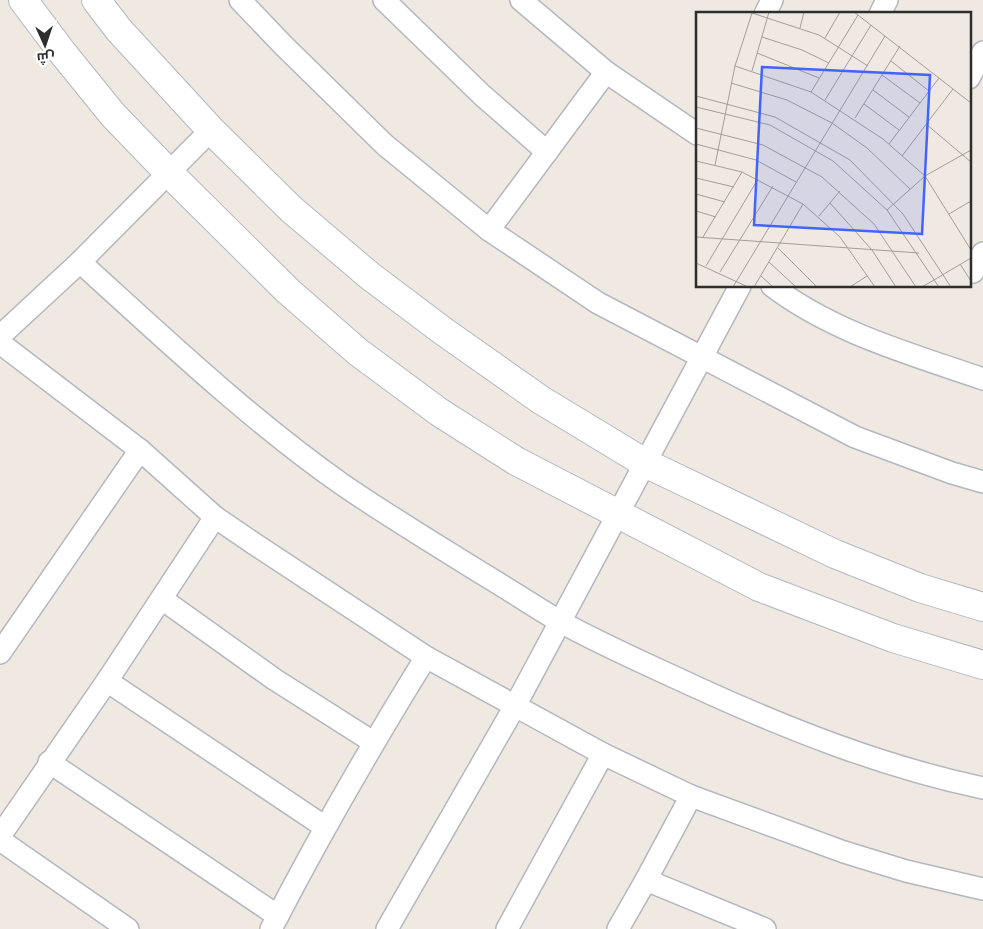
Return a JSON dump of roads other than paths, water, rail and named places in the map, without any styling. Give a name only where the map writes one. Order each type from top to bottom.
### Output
[{"type":"street","points":[[23,0],[113,115],[288,291],[358,352],[439,412],[516,461],[759,587],[893,638],[983,665]]},
{"type":"street","points":[[96,0],[119,30],[211,130],[292,209],[370,276],[443,331],[541,400],[645,463],[835,554],[920,588],[983,608]]},
{"type":"street","points":[[240,0],[283,46],[385,145],[489,230],[598,303],[855,437],[952,473],[983,482]]},
{"type":"street","points":[[384,0],[482,95],[547,152]]},
{"type":"street","points":[[521,0],[606,72],[696,133]]},
{"type":"street","points":[[766,12],[772,0]]},
{"type":"street","points":[[881,12],[887,0]]},
{"type":"street","points":[[970,76],[983,52]]},
{"type":"street","points":[[489,230],[606,72]]},
{"type":"street","points":[[0,336],[80,262],[211,130]]},
{"type":"street","points":[[975,273],[983,252]]},
{"type":"street","points":[[80,262],[198,370],[343,485],[446,552],[559,621],[631,657],[816,739],[889,763],[983,788]]},
{"type":"street","points":[[387,929],[515,706],[739,288]]},
{"type":"street","points":[[775,288],[791,300],[830,321],[884,345],[983,379]]},
{"type":"street","points":[[0,343],[140,450],[215,517],[426,657],[603,754],[691,796],[844,852],[906,871],[983,889]]},
{"type":"street","points":[[2,647],[140,450]]},
{"type":"street","points":[[0,836],[49,762],[107,681],[215,517]]},
{"type":"street","points":[[162,599],[274,678],[373,742]]},
{"type":"street","points":[[49,762],[274,922],[373,742],[426,657]]},
{"type":"street","points":[[107,681],[325,827]]},
{"type":"street","points":[[507,929],[603,754]]},
{"type":"street","points":[[618,929],[691,796]]},
{"type":"street","points":[[0,840],[128,929]]},
{"type":"street","points":[[646,880],[765,929]]}]
